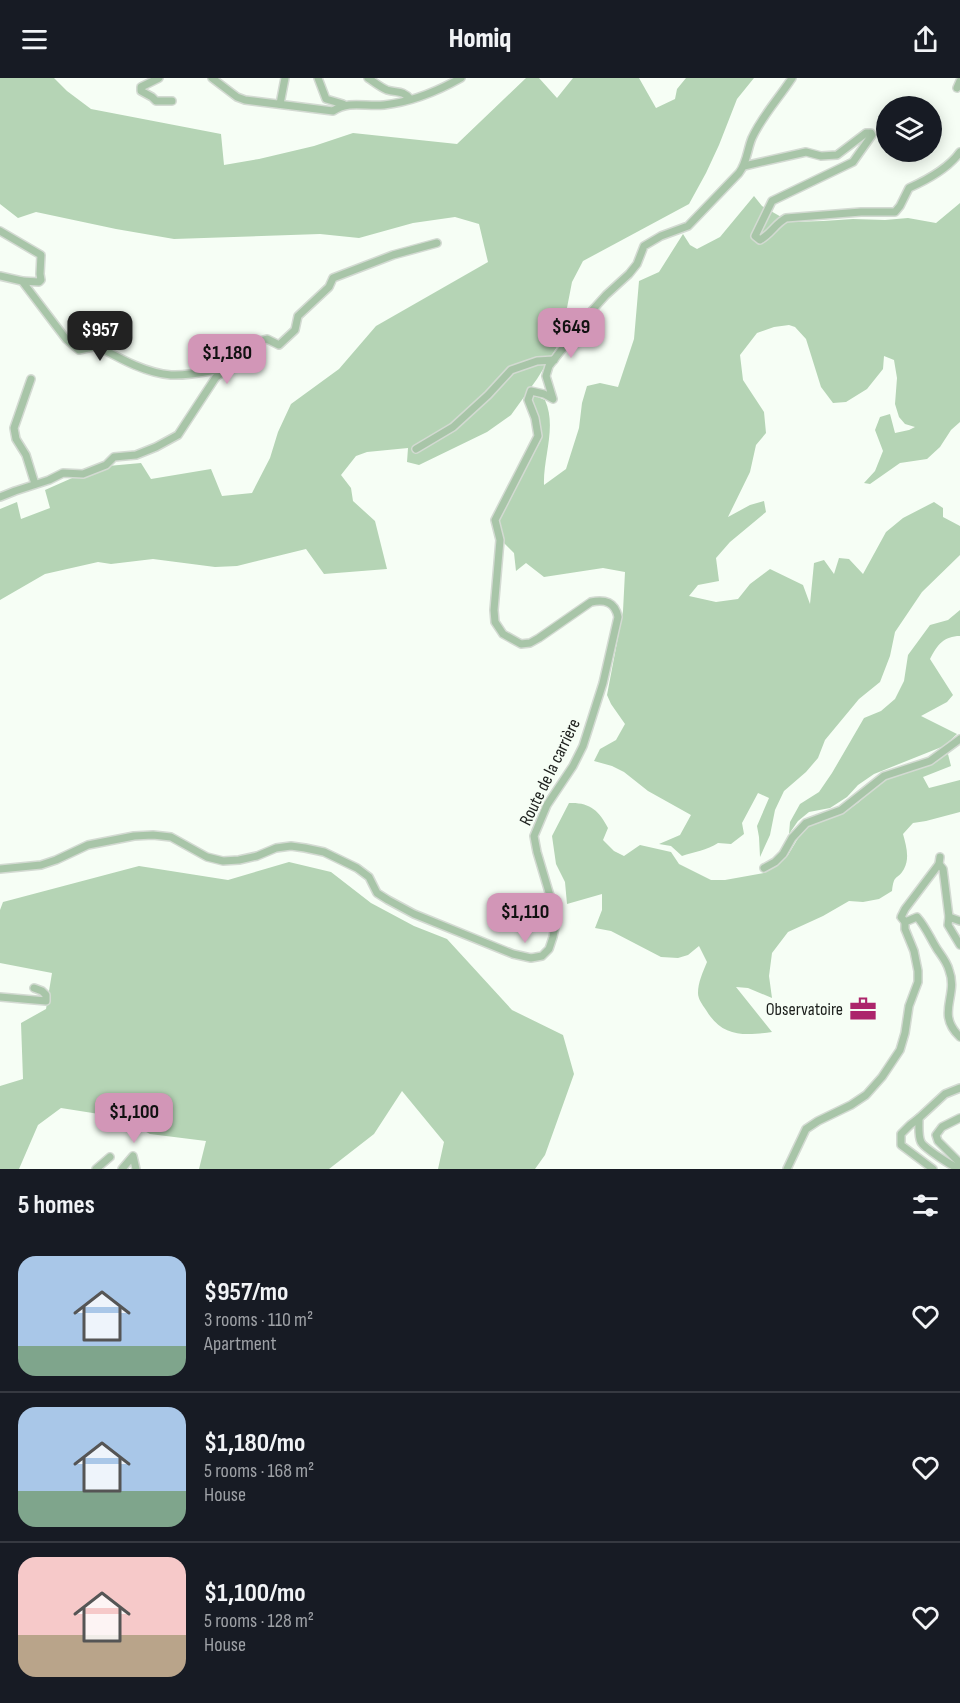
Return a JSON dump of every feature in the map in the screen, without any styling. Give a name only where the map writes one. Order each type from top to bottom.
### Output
[{"type":"street","points":[[159,78],[143,85],[141,91],[156,101],[172,101]]},
{"type":"street","points":[[212,78],[237,97],[245,100],[333,111],[343,104]]},
{"type":"street","points":[[280,104],[285,78]]},
{"type":"street","points":[[318,78],[326,99],[343,104],[385,105],[410,99],[461,78]]},
{"type":"street","points":[[368,78],[387,90],[401,91],[410,99]]},
{"type":"street","points":[[416,449],[453,427],[511,370],[537,361],[554,360],[578,324],[637,264],[644,246],[661,236],[688,226],[744,166],[752,139],[764,116],[780,98],[792,78]]},
{"type":"street","points":[[744,166],[806,152],[821,156],[837,155],[866,134],[871,133],[872,135],[853,162],[772,201],[755,236],[760,240],[770,234],[776,224],[786,218],[861,212],[895,212],[909,188],[939,172],[960,152]]},
{"type":"street","points":[[0,231],[41,255],[41,280],[39,282],[22,281],[0,276]]},
{"type":"street","points":[[0,497],[63,473],[83,474],[106,465],[114,457],[136,455],[178,435],[216,377],[229,368],[253,343],[267,339],[279,345],[286,340],[294,330],[298,316],[329,287],[333,278],[393,255],[437,243]]},
{"type":"street","points":[[22,281],[66,339],[79,350],[97,346],[145,368],[170,375],[229,368]]},
{"type":"street","name":"Route de la carrière","points":[[0,869],[41,866],[88,845],[134,836],[171,837],[207,856],[223,861],[257,856],[276,848],[291,846],[305,848],[324,852],[357,868],[369,877],[377,893],[414,914],[513,954],[531,958],[542,956],[549,950],[554,937],[556,921],[534,836],[547,805],[573,766],[583,746],[603,683],[618,617],[616,608],[610,602],[600,600],[591,602],[531,643],[521,644],[503,634],[495,622],[500,540],[495,520],[538,436],[535,418],[528,400],[531,391],[553,399],[546,376],[554,360]]},
{"type":"street","points":[[31,379],[14,428],[16,440],[26,455],[35,484]]},
{"type":"street","points":[[764,868],[783,854],[792,838],[806,823],[841,810],[884,776],[930,761],[960,739]]},
{"type":"street","points":[[787,1169],[806,1128],[866,1095],[882,1077],[900,1050],[909,1006],[918,982],[914,951],[902,917],[905,909],[940,861],[943,869],[948,925],[960,945]]},
{"type":"street","points":[[948,916],[960,921]]},
{"type":"street","points":[[905,922],[917,917],[926,927],[950,970],[952,991],[947,1016],[953,1030],[960,1036]]},
{"type":"street","points":[[0,998],[46,1001],[46,995],[34,988]]},
{"type":"street","points":[[933,1169],[901,1145],[902,1134],[945,1094],[960,1088]]},
{"type":"street","points":[[919,1118],[921,1142],[949,1165],[960,1169]]},
{"type":"street","points":[[960,1118],[942,1127],[936,1135],[938,1142],[960,1162]]},
{"type":"street","points":[[122,1169],[133,1156],[136,1169]]},
{"type":"street","points":[[96,1169],[110,1157]]},
{"type":"green space","points":[[0,78],[54,78],[91,109],[221,134],[224,165],[314,146],[353,133],[457,144],[526,78],[539,78],[557,98],[573,78],[639,78],[656,108],[675,99],[677,89],[686,78],[754,78],[737,99],[719,145],[689,204],[583,261],[572,282],[566,313],[568,329],[511,415],[487,432],[419,465],[407,462],[408,448],[367,452],[356,456],[341,475],[351,488],[353,501],[375,521],[387,569],[324,574],[306,549],[237,566],[215,567],[153,559],[111,564],[98,562],[45,574],[0,600],[0,509],[17,502],[21,519],[50,508],[45,490],[97,467],[141,463],[151,479],[211,469],[222,496],[252,493],[270,458],[278,432],[291,404],[339,369],[376,326],[488,262],[479,224],[455,217],[413,223],[359,238],[320,234],[174,239],[36,212],[18,218],[0,204]]},
{"type":"green space","points":[[754,196],[762,206],[790,222],[908,218],[936,223],[960,203],[960,422],[927,459],[900,463],[870,484],[864,483],[875,471],[883,451],[875,430],[880,417],[890,414],[895,433],[915,427],[905,424],[899,417],[895,404],[897,378],[894,360],[884,356],[883,369],[867,389],[846,402],[833,403],[821,387],[806,339],[795,327],[789,325],[774,327],[757,333],[740,355],[743,380],[764,412],[766,433],[756,445],[750,472],[728,517],[750,505],[764,501],[766,512],[730,542],[716,558],[719,581],[698,585],[689,596],[716,602],[738,599],[750,584],[770,569],[803,585],[810,604],[814,563],[824,560],[834,574],[839,558],[849,559],[863,574],[886,532],[903,518],[934,502],[943,508],[943,517],[960,526],[960,555],[922,592],[895,632],[890,656],[880,682],[859,699],[825,740],[818,758],[784,791],[775,810],[770,835],[760,857],[757,826],[769,798],[758,793],[742,823],[744,834],[731,844],[718,843],[682,856],[671,846],[659,844],[680,835],[691,815],[648,791],[624,772],[594,761],[600,749],[616,740],[625,724],[607,695],[623,611],[625,572],[603,568],[544,577],[526,563],[516,571],[514,553],[504,543],[497,521],[541,440],[540,425],[532,402],[533,395],[545,400],[550,421],[544,485],[566,469],[579,428],[587,386],[600,383],[618,387],[634,339],[639,281],[659,272],[683,234],[690,245],[697,249],[720,237]]},
{"type":"green space","points":[[960,610],[960,636],[954,636],[942,642],[930,659],[953,695],[947,702],[921,716],[957,734],[944,746],[874,774],[830,808],[809,812],[798,821],[789,834],[790,822],[800,804],[819,792],[864,718],[881,711],[895,699],[904,681],[908,655],[930,625],[948,620]]},
{"type":"green space","points":[[948,754],[951,766],[923,777],[929,788],[960,780],[960,812],[913,823],[903,834],[907,860],[902,873],[895,879],[892,891],[879,899],[863,902],[849,901],[788,932],[772,953],[769,976],[772,998],[748,988],[736,987],[772,1032],[734,1033],[712,1019],[698,995],[707,962],[699,946],[688,955],[678,958],[661,957],[611,931],[595,928],[602,910],[602,894],[567,904],[565,882],[556,864],[552,836],[569,803],[593,808],[608,828],[603,840],[614,851],[624,856],[640,845],[671,852],[679,864],[711,880],[725,880],[764,873],[788,855],[803,830],[813,822],[844,813],[877,784]]},
{"type":"green space","points":[[289,862],[331,872],[371,903],[414,926],[447,939],[512,1010],[563,1035],[574,1074],[545,1155],[535,1169],[438,1169],[444,1142],[402,1091],[374,1134],[329,1169],[199,1169],[206,1141],[150,1134],[118,1117],[61,1108],[38,1125],[19,1169],[0,1169],[0,1086],[23,1079],[21,1023],[46,1009],[52,973],[0,963],[0,910],[3,902],[139,866],[228,880]]},
{"type":"place","name":"Observatoire","points":[[863,1009]]}]
